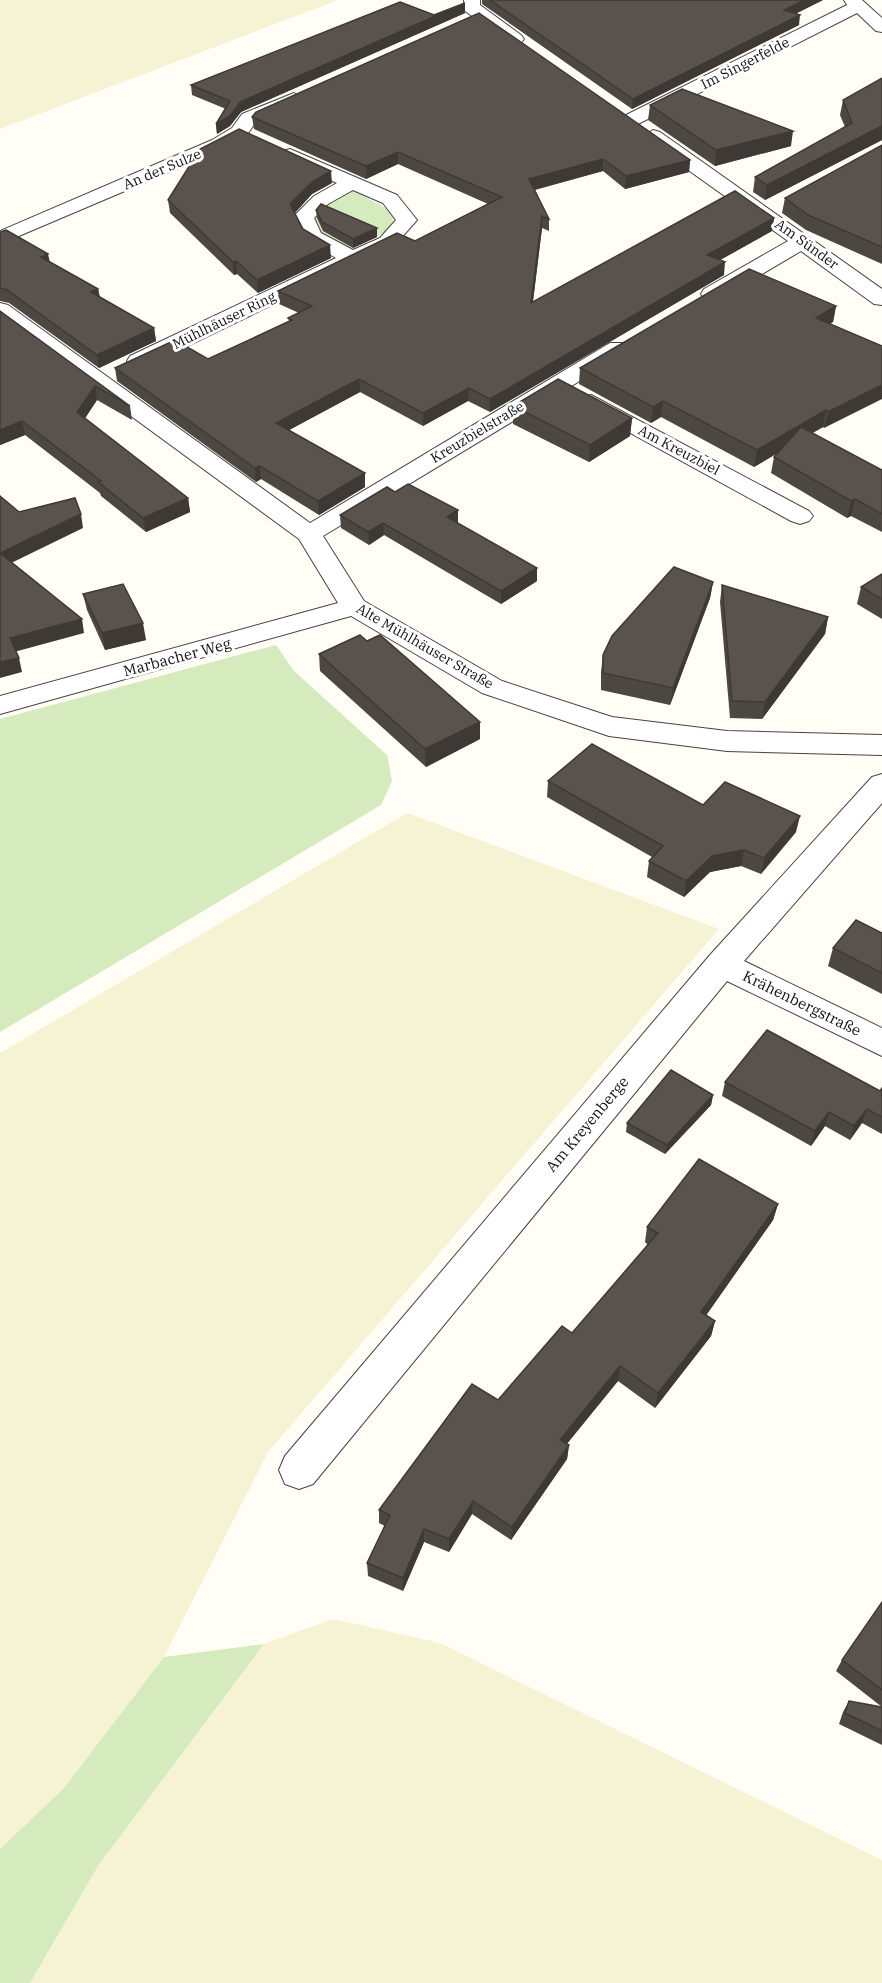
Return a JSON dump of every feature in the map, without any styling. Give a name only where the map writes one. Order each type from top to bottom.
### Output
[{"type":"street","points":[[855,3],[882,27]]},
{"type":"street","name":"Im Singerfelde","points":[[631,120],[855,3]]},
{"type":"street","points":[[459,24],[476,8],[527,48]]},
{"type":"street","name":"An der Sulze","points":[[0,238],[219,144],[239,132],[249,118],[312,90]]},
{"type":"street","name":"Am Sünder","points":[[612,107],[764,212],[882,299]]},
{"type":"street","name":"Mühlhäuser Ring","points":[[96,381],[387,242],[406,220],[390,199],[239,132]]},
{"type":"street","points":[[351,258],[313,237],[303,217],[321,200],[352,182]]},
{"type":"street","points":[[764,212],[784,202]]},
{"type":"street","points":[[690,306],[803,241]]},
{"type":"street","name":"Alte Mühlhäuser Straße","points":[[0,310],[309,534],[354,608],[492,687],[609,726],[727,741],[882,745]]},
{"type":"street","name":"Kreuzbielstraße","points":[[309,534],[639,336]]},
{"type":"street","name":"Am Kreuzbiel","points":[[557,384],[800,516]]},
{"type":"street","name":"Marbacher Weg","points":[[0,705],[354,608]]},
{"type":"street","name":"Am Kreyenberge","points":[[299,1470],[722,964],[882,784]]},
{"type":"street","name":"Krähenbergstraße","points":[[722,964],[882,1043]]},
{"type":"shaded area","points":[[0,0],[338,0],[0,129]]},
{"type":"shaded area","points":[[407,813],[719,929],[268,1452],[164,1657],[64,1788],[0,1849],[0,1053]]},
{"type":"shaded area","points":[[333,1619],[440,1643],[882,1860],[882,1983],[30,1983],[98,1866],[264,1644]]},
{"type":"green space","points":[[353,190],[387,209],[395,217],[386,232],[351,248],[325,237],[314,229],[313,220],[325,205]]},
{"type":"green space","points":[[276,645],[294,671],[387,755],[392,781],[381,805],[0,1032],[0,719]]},
{"type":"green space","points":[[264,1644],[98,1866],[30,1983],[0,1983],[0,1849],[64,1788],[164,1657]]},
{"type":"building","points":[[490,0],[805,0],[784,10],[800,15],[633,99]]},
{"type":"building","points":[[400,2],[434,15],[465,3],[240,102],[230,116],[216,124],[230,101],[191,85]]},
{"type":"building","points":[[479,13],[690,160],[626,176],[603,159],[529,179],[549,219],[542,216],[531,303],[735,191],[774,218],[707,255],[725,262],[490,399],[469,388],[423,413],[359,379],[276,423],[365,473],[318,501],[260,466],[255,468],[115,368],[175,340],[208,359],[292,320],[288,318],[312,306],[278,291],[397,233],[415,241],[502,197],[398,152],[366,166],[252,117],[256,112]]},
{"type":"building","points":[[882,78],[882,126],[767,185],[755,177],[852,123],[843,100]]},
{"type":"building","points":[[682,89],[793,131],[716,150],[650,105]]},
{"type":"building","points":[[239,129],[331,171],[312,182],[290,204],[303,229],[330,245],[257,280],[236,261],[233,262],[168,200],[200,149]]},
{"type":"building","points":[[882,145],[882,247],[808,215],[785,198]]},
{"type":"building","points":[[321,204],[377,228],[353,239],[322,222],[316,210]]},
{"type":"building","points":[[6,230],[48,254],[41,257],[98,289],[91,292],[154,328],[97,355],[7,290],[0,288],[0,232]]},
{"type":"building","points":[[749,269],[836,306],[816,318],[882,346],[882,385],[828,412],[826,410],[757,450],[663,401],[653,407],[580,368]]},
{"type":"building","points":[[0,311],[130,406],[95,386],[77,412],[188,498],[143,518],[98,482],[101,481],[22,421],[0,430]]},
{"type":"building","points":[[558,379],[632,418],[590,445],[513,406]]},
{"type":"building","points":[[801,427],[882,470],[882,514],[855,499],[851,501],[774,457]]},
{"type":"building","points":[[408,484],[458,510],[447,517],[537,568],[501,591],[383,523],[368,532],[340,515],[387,487],[395,492]]},
{"type":"building","points":[[0,496],[19,512],[75,498],[81,514],[0,553]]},
{"type":"building","points":[[0,553],[82,619],[10,638],[19,658],[0,662]]},
{"type":"building","points":[[674,567],[713,582],[673,688],[603,673],[603,655],[612,636]]},
{"type":"building","points":[[882,574],[882,599],[861,587]]},
{"type":"building","points":[[123,584],[143,623],[102,633],[83,594]]},
{"type":"building","points":[[722,585],[828,617],[765,702],[732,701]]},
{"type":"building","points":[[360,635],[367,641],[380,635],[480,722],[425,749],[319,654]]},
{"type":"building","points":[[592,744],[703,805],[725,782],[800,816],[764,858],[744,850],[712,856],[686,881],[649,861],[663,846],[548,781]]},
{"type":"building","points":[[856,920],[882,933],[882,973],[833,948]]},
{"type":"building","points":[[767,1030],[880,1091],[882,1088],[882,1117],[867,1109],[854,1126],[829,1112],[815,1131],[725,1082]]},
{"type":"building","points":[[671,1070],[713,1095],[667,1145],[627,1123]]},
{"type":"building","points":[[699,1159],[778,1204],[701,1312],[715,1321],[658,1393],[620,1366],[560,1440],[569,1445],[512,1527],[473,1501],[449,1539],[424,1529],[403,1578],[367,1563],[390,1515],[379,1510],[472,1384],[498,1400],[562,1326],[572,1333],[658,1233],[647,1227]]},
{"type":"building","points":[[882,1602],[882,1690],[842,1660]]},
{"type":"building","points":[[849,1701],[882,1707],[882,1731],[845,1713]]}]
